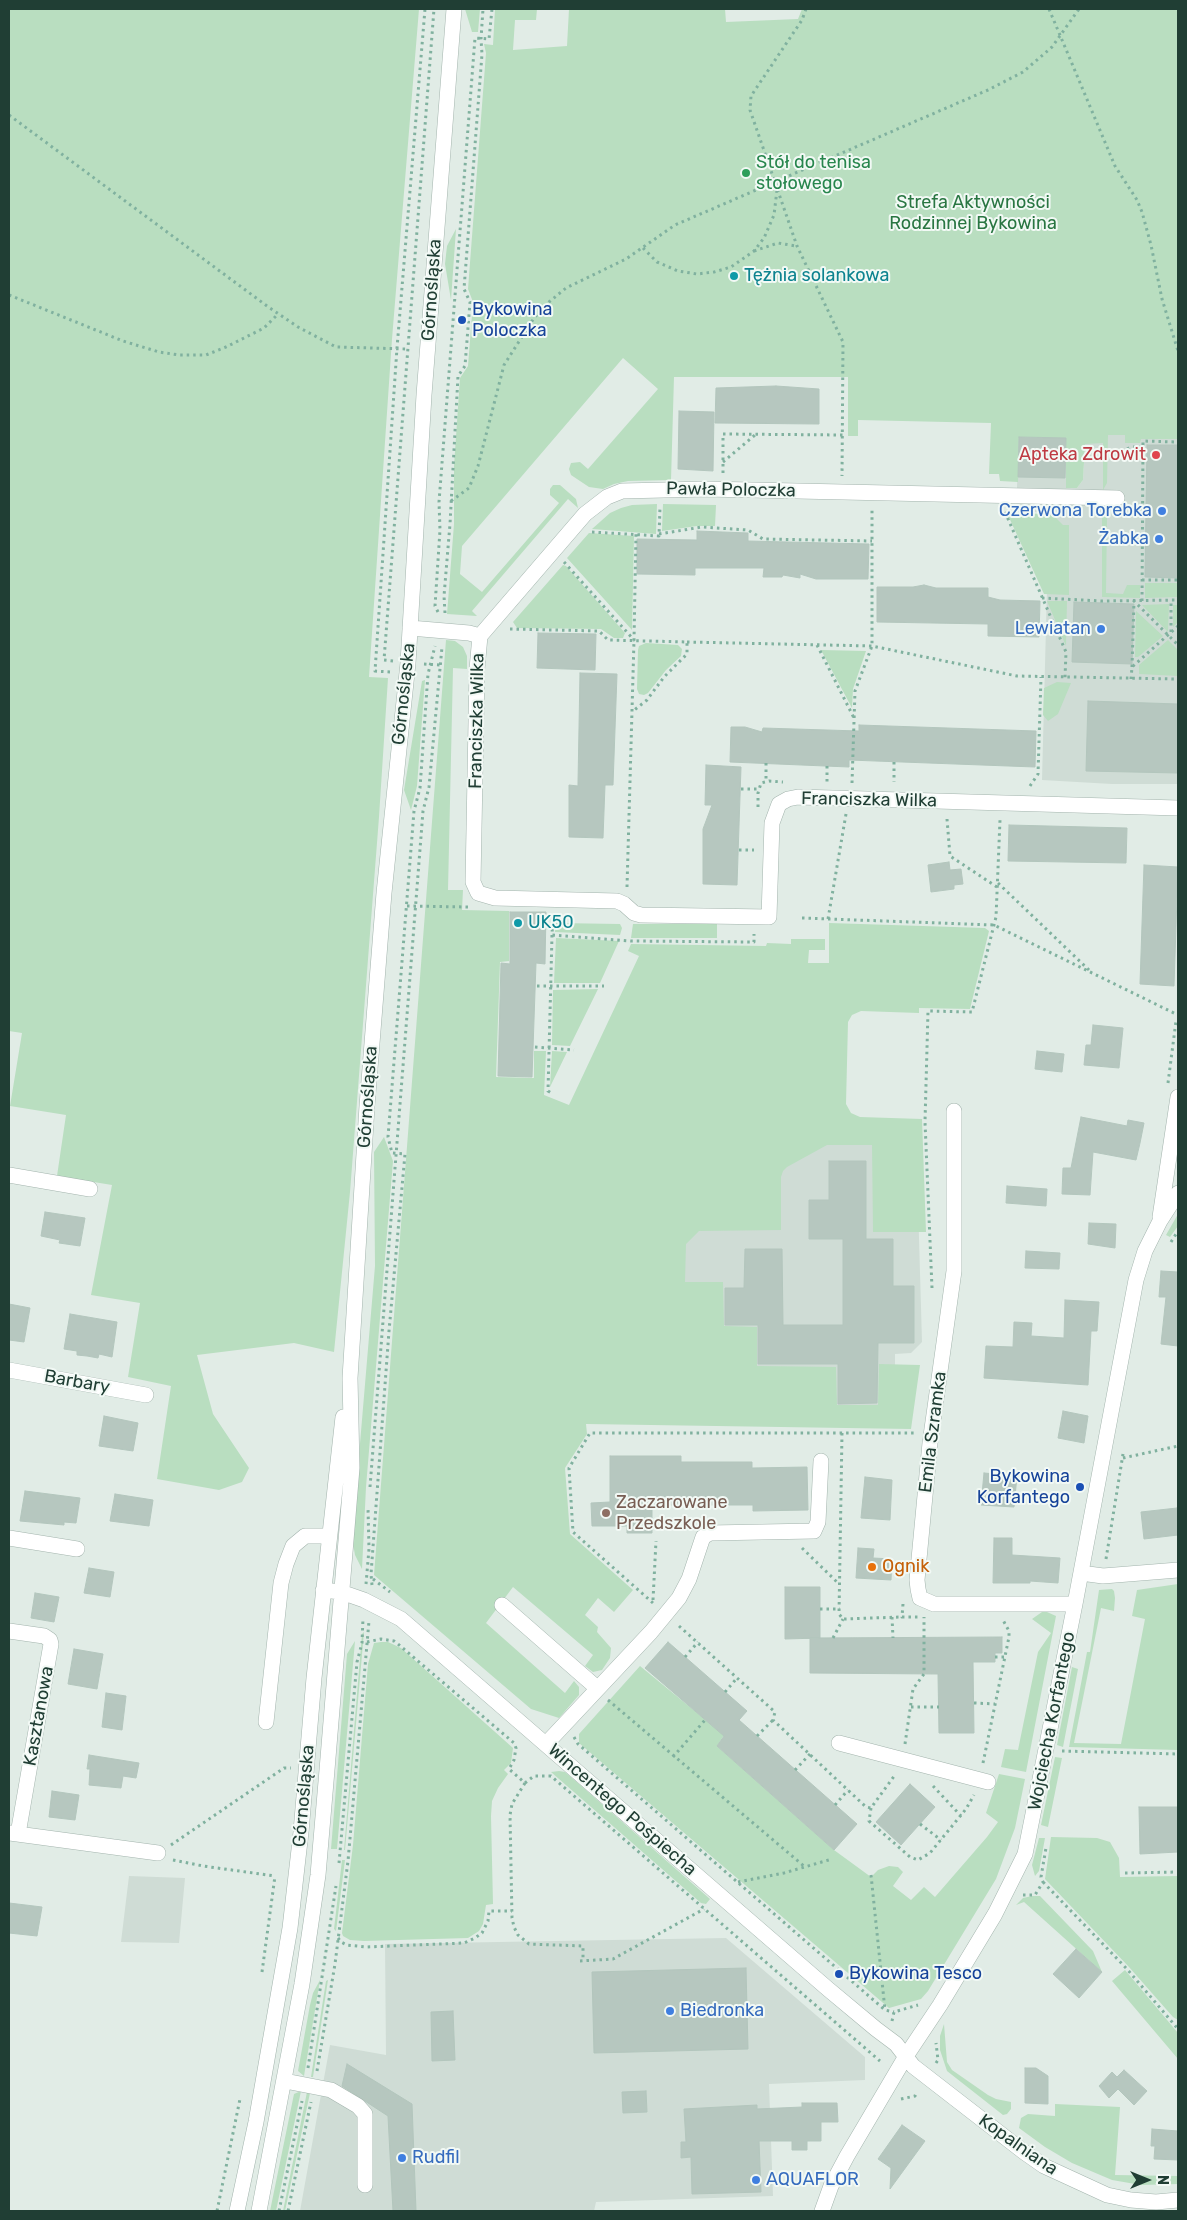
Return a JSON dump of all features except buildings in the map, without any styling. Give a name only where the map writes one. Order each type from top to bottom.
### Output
[{"type":"street","name":"Górnośląska","points":[[259,2211],[285,2081],[318,1875],[352,1468],[350,1378],[367,1106],[383,903],[407,673],[424,395],[454,9]]},
{"type":"street","name":"Pawła Poloczka","points":[[480,636],[584,514],[607,497],[622,491],[667,489],[1117,498]]},
{"type":"street","points":[[410,628],[469,633],[480,636]]},
{"type":"street","name":"Franciszka Wilka","points":[[480,636],[477,669],[473,882],[478,893],[495,898],[511,900],[617,901],[624,904],[634,913],[641,915],[768,917],[772,823],[779,804],[788,799],[798,797],[1178,808]]},
{"type":"street","points":[[1160,1221],[1178,1097]]},
{"type":"street","name":"Emila Szramka","points":[[954,1111],[954,1271],[930,1443],[917,1580],[920,1598],[934,1604],[1075,1604]]},
{"type":"street","points":[[9,1175],[90,1189]]},
{"type":"street","name":"Wojciecha Korfantego","points":[[822,2211],[831,2186],[847,2156],[906,2056],[940,2005],[995,1914],[1025,1854],[1081,1573],[1136,1280],[1145,1251],[1160,1221],[1178,1193]]},
{"type":"street","name":"Barbary","points":[[9,1370],[146,1395]]},
{"type":"street","name":"Górnośląska","points":[[237,2211],[262,2094],[290,1928],[323,1590],[343,1411],[350,1378]]},
{"type":"street","points":[[546,1744],[678,1598],[689,1578],[703,1538],[710,1533],[814,1531],[818,1522],[821,1461]]},
{"type":"street","points":[[266,1722],[281,1583],[286,1564],[293,1546],[305,1536],[329,1536]]},
{"type":"street","points":[[9,1538],[78,1549]]},
{"type":"street","points":[[1081,1573],[1103,1576],[1178,1570]]},
{"type":"street","name":"Wincentego Pośpiecha","points":[[323,1590],[341,1592],[367,1601],[401,1619],[896,2044],[906,2056]]},
{"type":"street","points":[[502,1606],[597,1688]]},
{"type":"street","name":"Kasztanowa","points":[[9,1631],[44,1636],[50,1640],[51,1644],[14,1833],[158,1853]]},
{"type":"street","points":[[839,1743],[988,1782]]},
{"type":"street","name":"Kopalniana","points":[[906,2056],[912,2066],[1044,2166],[1107,2194],[1156,2202],[1178,2200]]},
{"type":"street","points":[[285,2081],[331,2090],[358,2106],[365,2114],[365,2185]]},
{"type":"path","points":[[425,9],[397,348],[375,671],[428,674]]},
{"type":"path","points":[[370,1493],[423,811],[429,786],[458,376],[465,366],[470,302],[464,289],[482,54],[483,9]]},
{"type":"path","points":[[367,1601],[405,1154],[392,1153],[388,1137],[414,811],[420,788],[428,674],[440,630],[438,613],[435,606],[440,530],[439,502],[475,38],[490,39],[492,9]]},
{"type":"path","points":[[806,9],[802,20],[751,96],[750,110],[797,246],[843,342],[842,493]]},
{"type":"path","points":[[1049,9],[1115,166],[1137,200],[1142,212],[1150,237],[1162,300],[1178,351]]},
{"type":"path","points":[[450,501],[469,488],[478,466],[504,365],[534,318],[566,288],[626,258],[675,225],[988,90],[1023,72],[1040,59],[1060,36],[1079,9]]},
{"type":"path","points":[[9,115],[298,327],[336,347],[406,349]]},
{"type":"path","points":[[754,251],[772,221],[777,187]]},
{"type":"path","points":[[643,248],[657,262],[666,267],[697,274],[722,270],[754,251],[778,244],[797,246]]},
{"type":"path","points":[[9,295],[123,340],[159,352],[179,355],[206,355],[226,347],[264,328],[278,313]]},
{"type":"path","points":[[722,479],[722,434],[843,435]]},
{"type":"path","points":[[722,462],[755,434]]},
{"type":"path","points":[[1142,601],[1143,442],[1178,442]]},
{"type":"path","points":[[1127,449],[1143,447]]},
{"type":"path","points":[[659,534],[660,502]]},
{"type":"path","points":[[852,784],[856,691],[872,646],[872,506]]},
{"type":"path","points":[[1004,509],[1066,652],[1065,678]]},
{"type":"path","points":[[592,525],[586,531],[659,536],[659,534],[702,527],[748,530],[764,539],[872,541]]},
{"type":"path","points":[[624,904],[626,898],[633,711],[636,534]]},
{"type":"path","points":[[556,566],[562,560],[634,640]]},
{"type":"path","points":[[1142,580],[1178,580]]},
{"type":"path","points":[[1042,598],[1134,601],[1178,600]]},
{"type":"path","points":[[1169,634],[1171,600]]},
{"type":"path","points":[[1134,601],[1178,645]]},
{"type":"path","points":[[1132,679],[1134,601]]},
{"type":"path","points":[[507,625],[504,629],[599,631],[608,640],[872,646],[1017,676],[1178,680]]},
{"type":"path","points":[[1132,667],[1178,626]]},
{"type":"path","points":[[633,711],[647,700],[664,677],[687,654],[687,642]]},
{"type":"path","points":[[816,645],[854,718]]},
{"type":"path","points":[[894,762],[894,785]]},
{"type":"path","points":[[766,764],[766,782]]},
{"type":"path","points":[[827,766],[827,783]]},
{"type":"path","points":[[741,789],[759,789]]},
{"type":"path","points":[[828,919],[845,824],[846,798]]},
{"type":"path","points":[[948,802],[947,828],[950,856],[998,887]]},
{"type":"path","points":[[925,1122],[928,1011],[972,1012],[994,925],[998,887],[1000,818],[1009,818]]},
{"type":"path","points":[[739,850],[757,850]]},
{"type":"path","points":[[998,882],[1093,973]]},
{"type":"path","points":[[407,906],[473,907]]},
{"type":"path","points":[[802,918],[994,925],[1178,1015]]},
{"type":"path","points":[[552,935],[548,1091],[553,1094]]},
{"type":"path","points":[[537,986],[604,986]]},
{"type":"path","points":[[535,1047],[574,1050]]},
{"type":"path","points":[[757,1736],[772,1720],[775,1712],[573,1532],[569,1468],[590,1433],[915,1434]]},
{"type":"path","points":[[842,1433],[839,1614],[843,1619]]},
{"type":"path","points":[[1122,1458],[1178,1446]]},
{"type":"path","points":[[288,2211],[314,2086],[338,1938],[349,1851],[367,1642],[369,1502]]},
{"type":"path","points":[[653,1604],[656,1541]]},
{"type":"path","points":[[801,1547],[840,1584]]},
{"type":"path","points":[[820,1609],[840,1609]]},
{"type":"path","points":[[892,1617],[893,1638]]},
{"type":"path","points":[[843,1619],[902,1617]]},
{"type":"path","points":[[924,1617],[924,1674],[913,1689],[907,1761],[871,1808],[869,1821],[914,1859],[927,1856],[961,1816],[976,1791]]},
{"type":"path","points":[[833,1638],[843,1619]]},
{"type":"path","points":[[367,1642],[381,1639],[394,1641],[514,1743],[516,1748],[514,1760],[509,1769],[525,1783]]},
{"type":"path","points":[[685,1657],[698,1642]]},
{"type":"path","points":[[995,1657],[1004,1657]]},
{"type":"path","points":[[724,1692],[737,1678]]},
{"type":"path","points":[[602,1706],[614,1693]]},
{"type":"path","points":[[608,1700],[805,1867]]},
{"type":"path","points":[[974,1703],[995,1704]]},
{"type":"path","points":[[910,1707],[939,1708]]},
{"type":"path","points":[[674,1756],[705,1720]]},
{"type":"path","points":[[772,1720],[866,1807],[871,1808]]},
{"type":"path","points":[[574,1738],[580,1732]]},
{"type":"path","points":[[1065,1752],[1178,1754]]},
{"type":"path","points":[[795,1770],[810,1754]]},
{"type":"path","points":[[907,1761],[961,1816]]},
{"type":"path","points":[[158,1853],[284,1768]]},
{"type":"path","points":[[703,1910],[613,1959],[582,1961],[583,1946],[537,1946],[523,1941],[514,1927],[512,1911],[510,1815],[512,1804],[525,1783],[534,1776],[551,1776],[703,1910],[880,2061]]},
{"type":"path","points":[[835,1805],[848,1790]]},
{"type":"path","points":[[920,1824],[941,1840]]},
{"type":"path","points":[[158,1853],[178,1862],[275,1876],[261,1979]]},
{"type":"path","points":[[737,1882],[832,1859]]},
{"type":"path","points":[[1125,1873],[1178,1872]]},
{"type":"path","points":[[871,1875],[885,2010]]},
{"type":"path","points":[[1043,1882],[1128,1969],[1178,2027]]},
{"type":"path","points":[[338,1938],[341,1942],[348,1945],[366,1947],[464,1943],[482,1933],[488,1921],[489,1911],[512,1911]]},
{"type":"path","points":[[879,2071],[894,2012],[923,2003]]},
{"type":"path","points":[[938,2060],[940,2066]]},
{"type":"path","points":[[217,2211],[242,2092]]},
{"type":"shaded area","points":[[1108,435],[1125,435],[1125,443],[1140,439],[1178,439],[1178,784],[1112,784],[1042,780],[1049,512],[1016,512],[1019,437],[1066,438],[1066,488],[1077,488],[1083,480],[1085,443]]},
{"type":"shaded area","points":[[916,1134],[922,1342],[911,1353],[895,1354],[895,1403],[871,1416],[585,1416],[558,1288],[826,1141]]},
{"type":"shaded area","points":[[129,1876],[185,1878],[179,1943],[121,1942]]},
{"type":"shaded area","points":[[726,1938],[865,2057],[865,2080],[769,2084],[773,2196],[596,2202],[594,2211],[300,2211],[330,2045],[386,2055],[385,1944]]},
{"type":"green space","points":[[9,9],[419,9],[392,339],[369,677],[388,678],[350,1192],[334,1352],[294,1343],[197,1355],[213,1414],[249,1468],[242,1482],[219,1490],[157,1479],[171,1386],[128,1377],[140,1303],[91,1295],[112,1185],[57,1176],[66,1115],[10,1106],[22,1033],[9,1031]]},
{"type":"green space","points":[[465,9],[480,9],[478,32],[472,32]]},
{"type":"green space","name":"Strefa Aktywności Rodzinnej Bykowina","points":[[495,9],[537,9],[536,20],[515,20],[513,50],[567,46],[569,9],[725,9],[726,22],[798,19],[802,9],[1178,9],[1178,439],[1141,439],[1140,443],[1125,443],[1125,435],[1108,435],[1107,483],[1103,490],[1103,443],[1085,444],[1083,480],[1077,488],[1066,488],[1066,439],[1019,437],[1018,482],[1000,481],[999,474],[989,474],[991,423],[858,420],[858,436],[848,436],[848,377],[674,377],[671,480],[628,481],[603,489],[589,487],[571,475],[569,469],[571,463],[580,462],[588,469],[658,389],[623,358],[462,546],[460,574],[482,592],[559,503],[550,495],[550,489],[553,485],[560,485],[576,499],[578,508],[568,499],[472,611],[477,616],[447,614],[454,524],[454,466],[460,378],[468,366],[473,302],[468,289],[486,53],[484,44],[493,45]]},
{"type":"green space","points":[[456,229],[451,300],[445,264],[447,246]]},
{"type":"green space","points":[[657,504],[656,534],[592,529],[610,513],[621,508],[632,505]]},
{"type":"green space","points":[[663,504],[716,505],[715,526],[697,526],[662,531]]},
{"type":"green space","points":[[1102,509],[1107,518],[1106,593],[1123,594],[1127,585],[1140,585],[1140,598],[1102,597]]},
{"type":"green space","points":[[1007,513],[1047,514],[1055,517],[1063,525],[1069,525],[1069,595],[1044,594]]},
{"type":"green space","points":[[589,533],[634,536],[632,630],[567,558]]},
{"type":"green space","points":[[563,565],[566,566],[625,633],[623,638],[614,638],[601,629],[517,628],[513,622]]},
{"type":"green space","points":[[1145,583],[1178,583],[1178,597],[1145,598]]},
{"type":"green space","points":[[1047,601],[1067,601],[1066,646]]},
{"type":"green space","points":[[1169,604],[1168,632],[1142,605]]},
{"type":"green space","points":[[1173,605],[1178,605],[1178,622],[1173,627]]},
{"type":"green space","points":[[1136,611],[1163,636],[1138,657],[1135,657]]},
{"type":"green space","points":[[446,640],[455,641],[463,647],[467,656],[467,669],[453,668],[448,890],[463,890],[462,910],[509,911],[509,961],[500,962],[496,1077],[534,1078],[534,1051],[546,1051],[544,1095],[569,1105],[639,956],[628,951],[631,944],[766,946],[767,943],[791,944],[791,939],[825,939],[825,950],[809,950],[808,963],[829,963],[829,923],[985,928],[989,931],[970,1009],[919,1008],[919,1013],[861,1011],[852,1015],[848,1022],[846,1104],[851,1113],[860,1117],[922,1119],[926,1232],[873,1232],[872,1145],[827,1145],[783,1171],[781,1177],[781,1230],[699,1231],[686,1244],[685,1282],[723,1282],[724,1326],[757,1327],[757,1366],[836,1367],[837,1405],[878,1405],[879,1364],[920,1365],[911,1429],[586,1424],[587,1434],[565,1468],[570,1534],[633,1590],[614,1612],[598,1598],[585,1615],[598,1627],[597,1632],[611,1648],[610,1658],[602,1670],[593,1672],[585,1666],[593,1655],[513,1587],[486,1623],[565,1693],[574,1681],[579,1687],[579,1695],[559,1718],[531,1709],[374,1575]]},
{"type":"green space","points":[[1168,640],[1178,650],[1178,676],[1139,674],[1139,665]]},
{"type":"green space","points":[[646,643],[678,645],[682,649],[681,656],[666,670],[648,693],[644,695],[639,694],[637,689],[638,650],[639,646]]},
{"type":"green space","points":[[821,650],[866,651],[853,689],[852,708]]},
{"type":"green space","points":[[425,680],[417,786],[411,810],[404,790],[422,681]]},
{"type":"green space","points":[[1057,682],[1071,683],[1058,714],[1048,721],[1043,715],[1044,688]]},
{"type":"green space","points":[[556,923],[620,924],[622,928],[620,935],[555,932]]},
{"type":"green space","points":[[633,924],[717,924],[717,938],[631,938]]},
{"type":"green space","points":[[556,938],[619,941],[600,983],[554,983]]},
{"type":"green space","points":[[598,989],[570,1046],[552,1045],[553,990]]},
{"type":"green space","points":[[552,1051],[567,1052],[550,1087]]},
{"type":"green space","points":[[384,1137],[393,1161],[366,1487],[362,1569],[355,1555],[352,1538],[375,1266],[374,1152]]},
{"type":"green space","points":[[1178,1214],[1178,1226],[1170,1237],[1166,1235]]},
{"type":"green space","points":[[1178,1584],[1178,1750],[1069,1747],[1087,1652],[1090,1652],[1099,1590],[1112,1589],[1114,1591],[1114,1611],[1101,1608],[1074,1743],[1121,1744],[1145,1619],[1132,1616],[1137,1590]]},
{"type":"green space","points":[[1042,1612],[1056,1616],[1026,1772],[1001,1767],[1005,1749],[1018,1750],[1038,1652],[1051,1633],[1032,1619]]},
{"type":"green space","points":[[364,1632],[345,1850],[344,1850],[362,1634]]},
{"type":"green space","points":[[355,1641],[337,1849],[331,1849],[347,1654]]},
{"type":"green space","points":[[388,1642],[401,1648],[513,1748],[511,1763],[504,1770],[508,1774],[492,1801],[493,1904],[486,1905],[483,1924],[479,1931],[468,1938],[364,1941],[350,1940],[343,1936],[342,1933],[353,1845],[368,1664],[374,1643]]},
{"type":"green space","points":[[640,1666],[724,1735],[717,1746],[834,1850],[871,1877],[878,1870],[889,1866],[898,1867],[903,1872],[893,1886],[911,1900],[924,1887],[935,1897],[998,1822],[986,1813],[999,1774],[1025,1779],[1015,1828],[996,1879],[928,1991],[921,1999],[889,2008],[579,1743],[579,1734]]},
{"type":"green space","points":[[1072,1667],[1078,1669],[1063,1747],[1057,1745]]},
{"type":"green space","points":[[1055,1757],[1062,1758],[1048,1827],[1041,1825]]},
{"type":"green space","points":[[551,1772],[565,1772],[578,1783],[710,1899],[706,1904],[701,1903]]},
{"type":"green space","points":[[1051,1837],[1097,1838],[1110,1842],[1119,1858],[1120,1877],[1178,1876],[1178,2020],[1173,2017],[1129,1967],[1045,1879]]},
{"type":"green space","points":[[1039,1838],[1045,1838],[1039,1871],[1035,1876],[1032,1865]]},
{"type":"green space","points":[[342,1860],[345,1860],[336,1931],[334,1929]]},
{"type":"green space","points":[[1040,1896],[1093,1951],[1102,1972],[1024,1902],[1016,1905],[1023,1898]]},
{"type":"green space","points":[[1125,1970],[1178,2033],[1178,2059],[1112,1981]]},
{"type":"green space","points":[[320,1980],[304,2076],[298,2071],[310,2005],[313,1993]]},
{"type":"green space","points":[[328,1980],[313,2077],[311,2077],[326,1981]]},
{"type":"green space","points":[[944,2024],[947,2062],[952,2070],[988,2095],[1011,2102],[1011,2109],[1007,2114],[1003,2115],[947,2071],[940,2050],[940,2036]]},
{"type":"green space","points":[[301,2091],[276,2211],[270,2211],[294,2094]]},
{"type":"green space","points":[[307,2092],[310,2093],[285,2211],[283,2211]]},
{"type":"green space","points":[[1055,2104],[1120,2107],[1115,2175],[1178,2176],[1178,2184],[1141,2185],[1112,2180],[1072,2163],[1045,2147],[1019,2128],[1021,2118],[1028,2114],[1055,2116]]},
{"type":"place","name":"Stół do tenisa stołowego","points":[[746,173]]},
{"type":"place","name":"Tężnia solankowa","points":[[734,276]]},
{"type":"place","name":"Bykowina Poloczka","points":[[462,320]]},
{"type":"place","name":"Apteka Zdrowit","points":[[1156,455]]},
{"type":"place","name":"Czerwona Torebka","points":[[1162,511]]},
{"type":"place","name":"Żabka","points":[[1159,539]]},
{"type":"place","name":"Lewiatan","points":[[1101,629]]},
{"type":"place","name":"UK50","points":[[518,923]]},
{"type":"place","name":"Bykowina Korfantego","points":[[1080,1487]]},
{"type":"place","name":"Zaczarowane Przedszkole","points":[[606,1513]]},
{"type":"place","name":"Ognik","points":[[872,1567]]},
{"type":"place","name":"Bykowina Tesco","points":[[839,1974]]},
{"type":"place","name":"Biedronka","points":[[670,2011]]},
{"type":"place","name":"Rudfil","points":[[402,2158]]},
{"type":"place","name":"AQUAFLOR","points":[[756,2180]]}]
